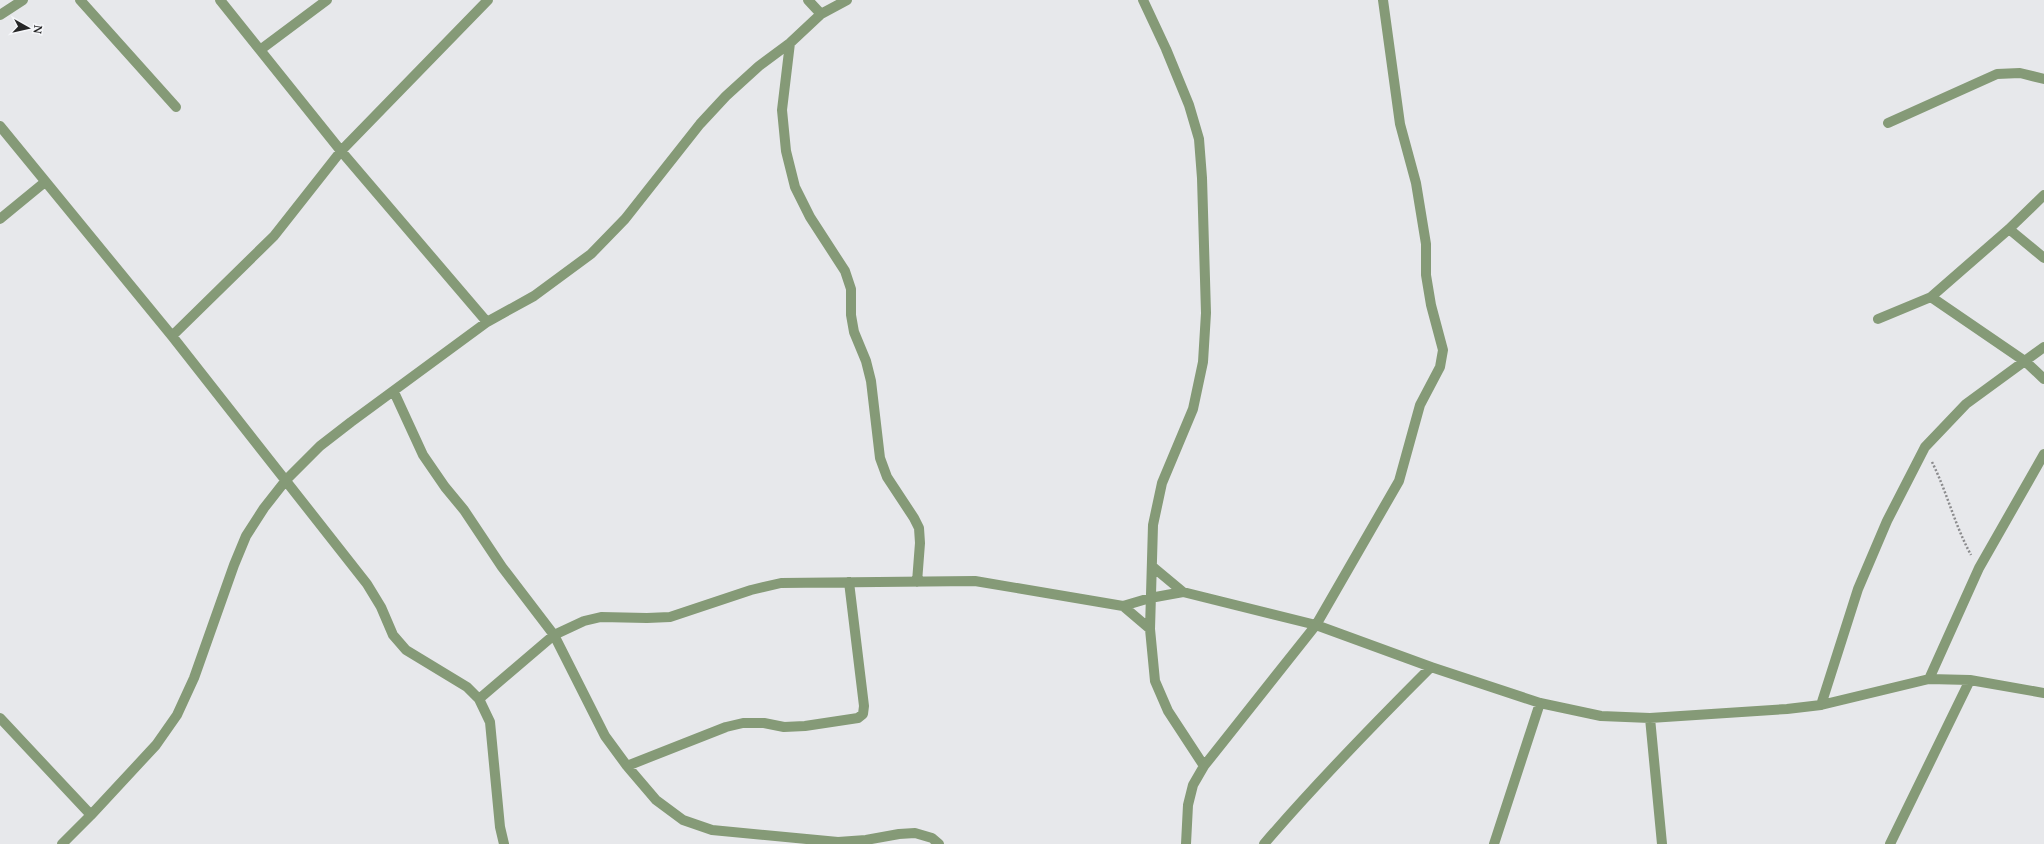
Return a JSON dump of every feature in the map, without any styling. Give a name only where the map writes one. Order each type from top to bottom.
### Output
[{"type":"street","points":[[0,15],[23,0]]},
{"type":"street","points":[[80,0],[176,107]]},
{"type":"street","points":[[220,0],[341,151],[487,322]]},
{"type":"street","points":[[260,50],[327,0]]},
{"type":"street","points":[[172,336],[274,236],[341,151],[488,0]]},
{"type":"street","points":[[808,0],[821,14]]},
{"type":"street","points":[[62,844],[156,745],[177,715],[194,678],[234,565],[246,536],[264,508],[286,480],[320,446],[487,322],[534,296],[591,254],[625,219],[700,124],[726,96],[759,66],[790,43],[821,14],[847,0]]},
{"type":"street","points":[[1143,0],[1166,49],[1186,98],[1199,139],[1202,178],[1206,313],[1203,362],[1192,409],[1162,483],[1154,518],[1150,629],[1155,681],[1168,710],[1204,766]]},
{"type":"street","points":[[1186,844],[1188,805],[1193,785],[1204,766],[1316,625],[1399,481],[1420,405],[1440,367],[1443,350],[1431,304],[1426,275],[1426,244],[1416,183],[1400,124],[1383,0]]},
{"type":"street","points":[[790,43],[782,110],[786,151],[795,187],[828,248],[845,271],[850,289],[851,315],[854,332],[866,361],[871,381],[880,458],[887,477],[919,528],[920,543],[917,582]]},
{"type":"street","points":[[1888,123],[1997,74],[2020,73],[2044,79]]},
{"type":"street","points":[[0,126],[172,336],[367,584],[381,607],[393,635],[406,650],[468,687],[479,699],[490,722],[500,827],[504,844]]},
{"type":"street","points":[[0,219],[45,182]]},
{"type":"street","points":[[1878,319],[1931,297],[2009,229],[2044,195]]},
{"type":"street","points":[[2009,229],[2044,258]]},
{"type":"street","points":[[1931,297],[2026,362],[2044,379]]},
{"type":"street","points":[[1821,705],[1858,589],[1887,521],[1926,447],[1966,404],[2026,362],[2044,347]]},
{"type":"street","points":[[394,392],[423,455],[464,510],[502,567],[554,635],[605,736],[627,766],[661,804],[683,820],[712,830],[838,842],[866,840],[899,834],[916,833],[932,838],[939,844]]},
{"type":"street","points":[[1929,679],[1979,568],[2044,454]]},
{"type":"street","points":[[1153,567],[1183,592]]},
{"type":"street","points":[[479,699],[554,635],[584,621],[601,617],[670,617],[751,590],[780,583],[975,581],[1123,606],[1150,598],[1183,592],[1316,625],[1431,667],[1540,702],[1601,716],[1650,718],[1787,709],[1821,705],[1929,679],[1970,680],[2043,691]]},
{"type":"street","points":[[627,766],[726,727],[743,723],[764,723],[784,727],[805,726],[858,718],[863,714],[864,706],[849,582]]},
{"type":"street","points":[[1123,606],[1150,629]]},
{"type":"street","points":[[1264,844],[1303,798],[1349,749],[1431,667]]},
{"type":"street","points":[[1890,844],[1970,680]]},
{"type":"street","points":[[1494,844],[1540,702]]},
{"type":"street","points":[[0,718],[91,815]]},
{"type":"street","points":[[1650,718],[1662,844]]},
{"type":"path","points":[[1926,447],[1946,490],[1963,540],[1979,568]]}]
